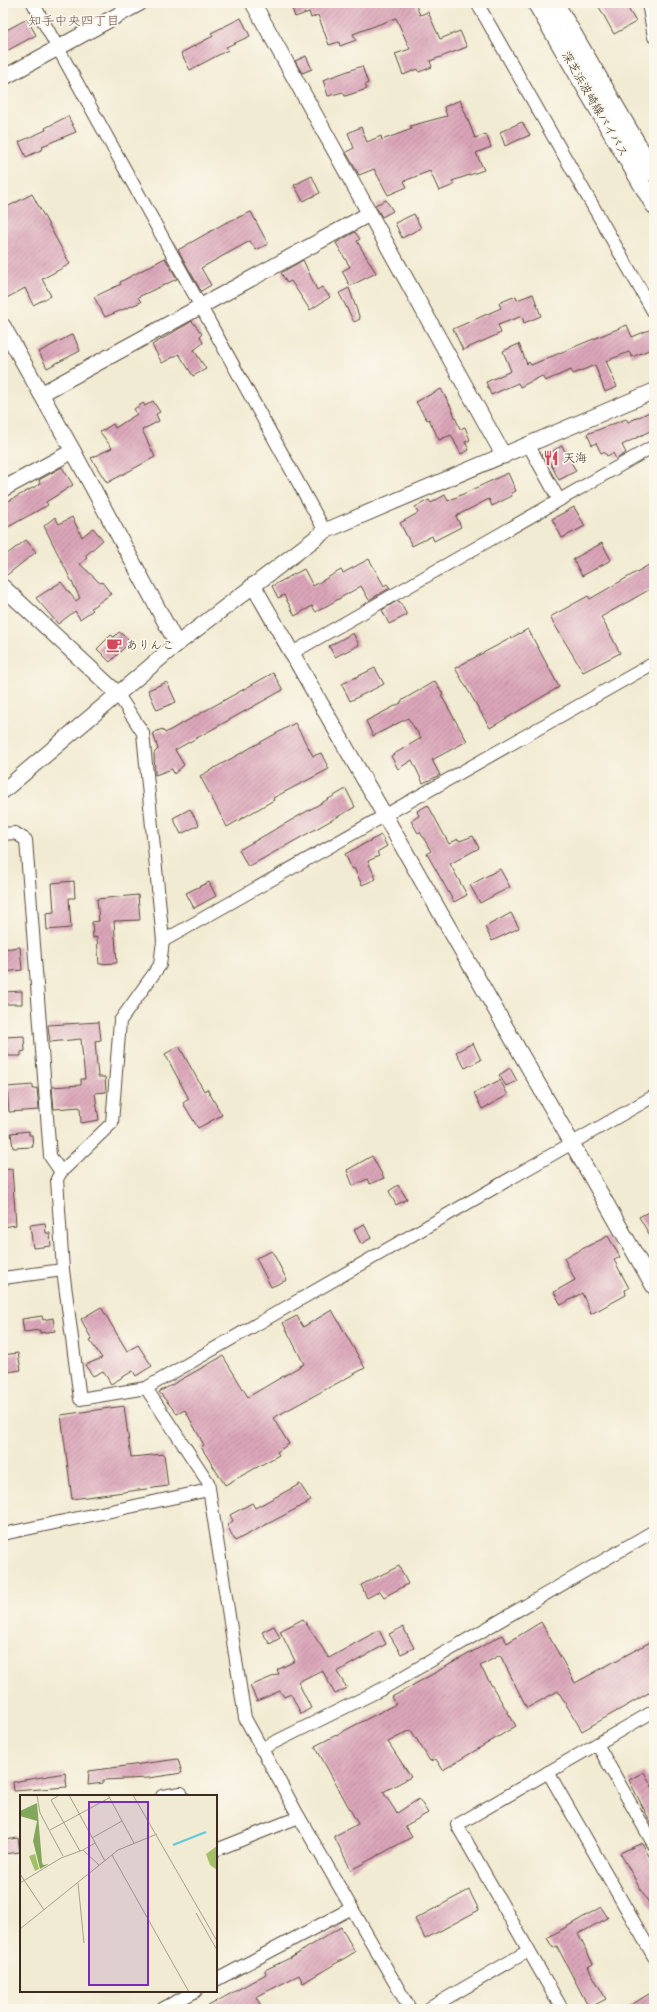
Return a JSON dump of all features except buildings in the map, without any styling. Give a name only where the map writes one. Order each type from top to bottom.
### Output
[{"type":"main road","name":"深芝浜波崎線バイパス","points":[[561,5],[654,173]]},
{"type":"main road","name":"深芝浜波崎線バイパス","points":[[540,10],[654,205]]},
{"type":"street","points":[[33,3],[200,308],[325,531]]},
{"type":"street","points":[[3,78],[140,3]]},
{"type":"street","points":[[253,3],[504,456]]},
{"type":"street","points":[[477,3],[654,313]]},
{"type":"street","points":[[648,3],[654,37]]},
{"type":"street","points":[[540,10],[561,5]]},
{"type":"street","points":[[41,394],[369,214]]},
{"type":"street","points":[[3,326],[73,451],[177,644]]},
{"type":"street","points":[[3,791],[117,693],[177,644],[325,531],[529,446],[654,391]]},
{"type":"street","points":[[529,446],[559,500]]},
{"type":"street","points":[[292,653],[654,446]]},
{"type":"street","points":[[3,489],[73,451]]},
{"type":"street","points":[[253,585],[654,1287]]},
{"type":"street","points":[[3,587],[117,693],[143,733],[163,941],[160,966],[120,1021],[112,1123],[61,1172],[57,1179],[63,1270],[80,1399],[146,1388],[654,1096]]},
{"type":"street","points":[[163,941],[386,817],[654,663]]},
{"type":"street","points":[[3,834],[15,833],[26,840],[50,1156],[61,1172]]},
{"type":"street","points":[[3,1278],[63,1270]]},
{"type":"street","points":[[146,1388],[208,1482],[244,1718],[299,1817],[410,2009]]},
{"type":"street","points":[[3,1534],[209,1490]]},
{"type":"street","points":[[261,1749],[384,1688],[654,1531]]},
{"type":"street","points":[[562,2009],[457,1825],[654,1711]]},
{"type":"street","points":[[597,1744],[654,1845]]},
{"type":"street","points":[[548,1772],[654,1956]]},
{"type":"street","points":[[168,1795],[181,1793],[182,1795]]},
{"type":"street","points":[[217,1850],[299,1817]]},
{"type":"street","points":[[217,1979],[352,1908]]},
{"type":"street","points":[[428,2009],[528,1951]]},
{"type":"street","points":[[162,2009],[194,1992]]},
{"type":"place","name":"天海","points":[[551,458]]},
{"type":"place","name":"ありんこ","points":[[114,645]]},
{"type":"district","name":"知手中央四丁目","points":[[74,20]]}]
